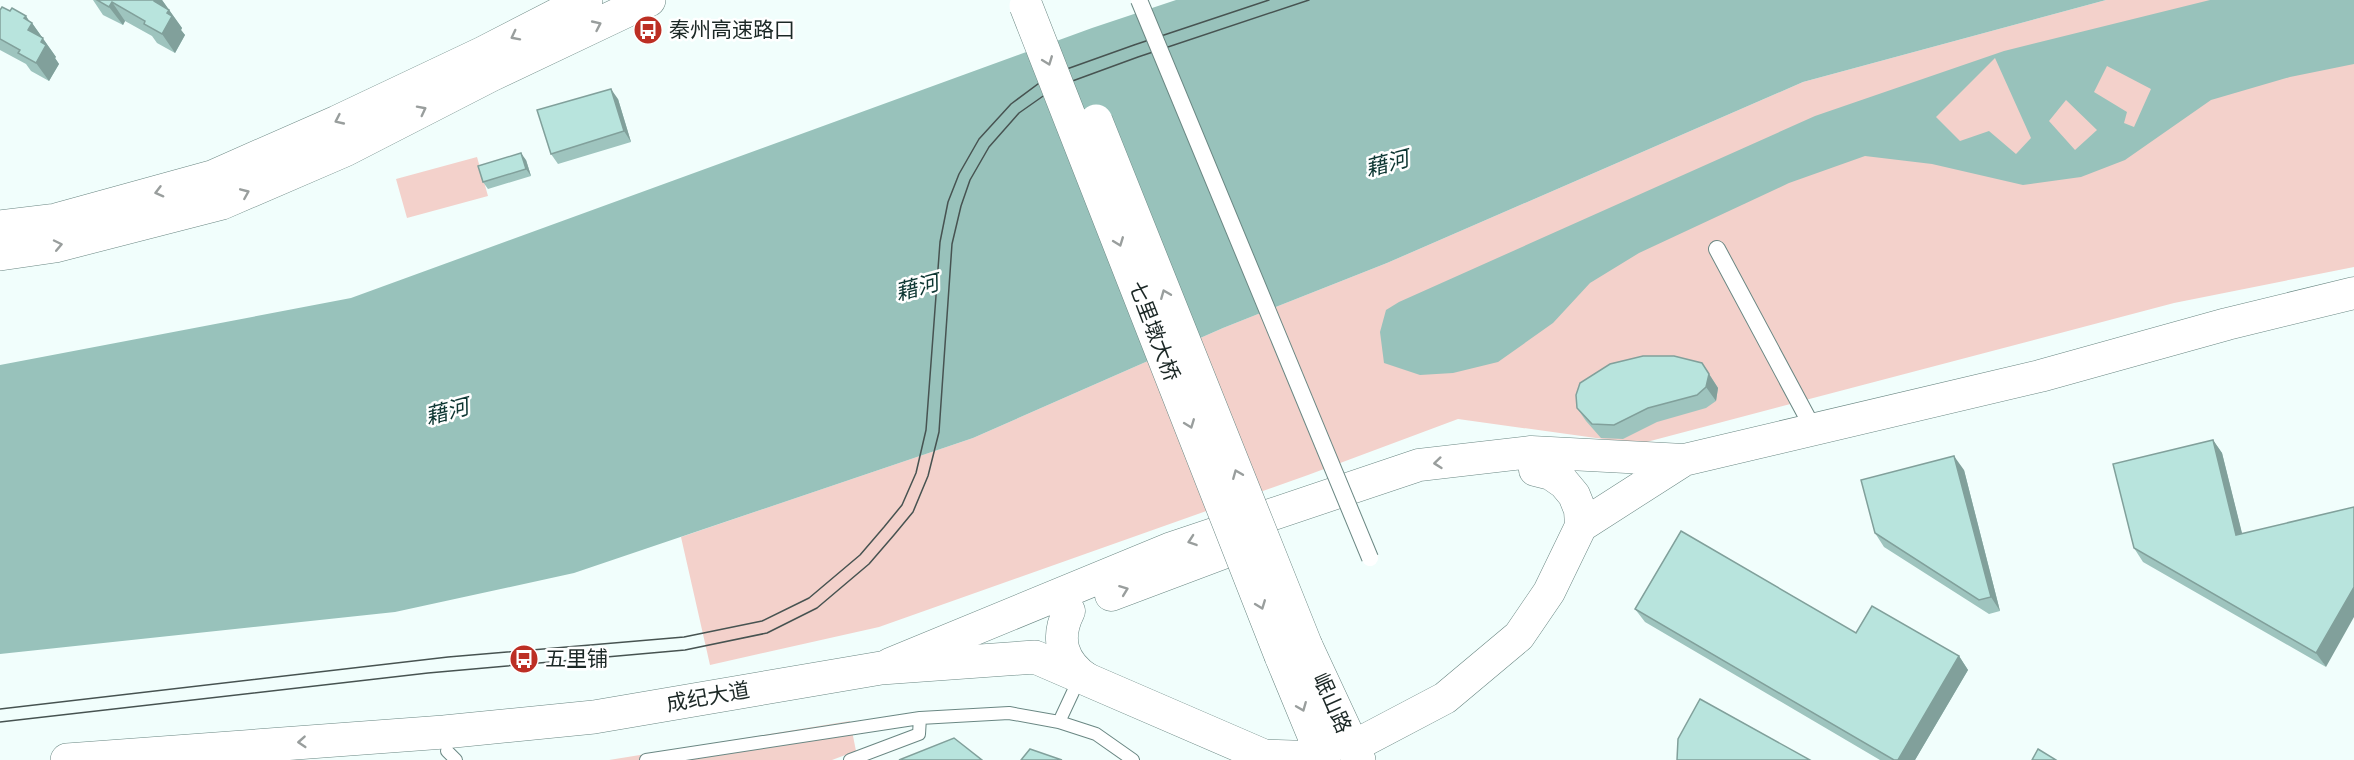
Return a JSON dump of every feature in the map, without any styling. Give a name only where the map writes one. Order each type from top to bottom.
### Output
[{"type":"main road","points":[[0,227],[56,220],[212,177],[483,53],[586,0]]},
{"type":"main road","points":[[0,254],[55,246],[222,203],[345,150],[491,75],[649,0]]},
{"type":"main road","name":"七里墩大桥","points":[[1032,2],[1294,651]]},
{"type":"main road","points":[[944,663],[1069,611],[1303,522],[1424,486],[1535,470],[1674,467],[1814,430],[2040,376],[2227,324],[2354,293]]},
{"type":"main road","points":[[890,675],[1169,549],[1419,465],[1531,452],[1674,467]]},
{"type":"main road","points":[[1581,526],[1674,467]]},
{"type":"main road","points":[[1335,757],[1445,698],[1519,636],[1549,592],[1581,526],[1580,510],[1574,495],[1564,483],[1551,474],[1535,470]]},
{"type":"main road","points":[[1069,611],[1063,623],[1061,636],[1063,649],[1080,685]]},
{"type":"main road","name":"岷山路","points":[[1294,651],[1335,757]]},
{"type":"main road","name":"成纪大道","points":[[67,760],[444,732],[594,717],[890,675],[944,663],[1035,657],[1124,713],[1203,755],[1218,760]]},
{"type":"main road","name":"成纪大道","points":[[336,760],[452,755],[596,735],[882,684],[890,675],[1038,677],[1136,699],[1213,736],[1264,756],[1335,757]]},
{"type":"street","points":[[1139,0],[1370,558]]},
{"type":"street","points":[[1717,249],[1814,430]]},
{"type":"lane","points":[[1059,722],[1080,685]]},
{"type":"lane","points":[[646,760],[920,718],[1009,713],[1059,722],[1096,734],[1133,760]]},
{"type":"lane","points":[[850,760],[919,734],[920,718]]},
{"type":"shaded area","points":[[2106,0],[2354,0],[2354,267],[2174,303],[1639,444],[1458,419],[1308,475],[879,627],[710,665],[681,537],[973,438],[1223,328],[1387,263],[1803,82]]},
{"type":"shaded area","points":[[477,157],[488,196],[407,218],[396,179]]},
{"type":"shaded area","points":[[850,721],[856,751],[832,760],[609,760]]},
{"type":"water","name":"藉河","points":[[1176,0],[2106,0],[1803,82],[1387,263],[1223,328],[973,438],[574,573],[395,612],[0,654],[0,365],[351,298],[1092,28]]},
{"type":"water","points":[[2210,0],[2354,0],[2354,64],[2290,77],[2211,100],[2125,160],[2081,177],[2023,185],[1932,164],[1865,156],[1789,183],[1639,253],[1590,283],[1553,323],[1498,362],[1453,373],[1420,375],[1384,363],[1380,332],[1386,310],[1399,302],[1815,116],[2004,51]],"holes":[[[1995,58],[2031,138],[2016,154],[1989,131],[1960,141],[1936,117]],[[2107,66],[2151,89],[2134,127],[2124,123],[2127,112],[2094,92]],[[2066,100],[2097,130],[2075,150],[2049,121]]]},
{"type":"building","points":[[97,0],[154,0],[169,10],[167,13],[172,16],[162,34],[112,2],[109,7]]},
{"type":"building","points":[[2,7],[10,11],[12,8],[26,16],[24,18],[32,23],[28,30],[43,38],[41,42],[46,45],[36,63],[18,53],[20,50],[0,39],[0,10]]},
{"type":"building","points":[[611,89],[624,131],[551,154],[537,110]]},
{"type":"building","points":[[521,153],[526,169],[483,182],[478,166]]},
{"type":"building","points":[[1643,356],[1674,356],[1702,363],[1709,374],[1706,387],[1697,395],[1648,408],[1614,425],[1592,424],[1577,408],[1576,395],[1580,383],[1610,364]]},
{"type":"building","points":[[2213,440],[2236,535],[2354,507],[2354,587],[2316,653],[2134,548],[2113,464]]},
{"type":"building","points":[[1954,456],[1991,597],[1979,600],[1875,533],[1861,480]]},
{"type":"building","points":[[1681,531],[1856,633],[1872,606],[1959,656],[1898,760],[1894,760],[1635,609]]},
{"type":"building","points":[[1700,699],[1810,760],[1677,760],[1678,739]]},
{"type":"building","points":[[954,738],[982,760],[899,760]]},
{"type":"building","points":[[1030,749],[1059,759],[1062,760],[1021,760]]},
{"type":"building","points":[[2038,749],[2056,760],[2032,760]]},
{"type":"tram line","points":[[0,709],[448,657],[684,637],[762,621],[809,598],[860,555],[884,527],[902,505],[916,473],[926,430],[940,242],[948,202],[959,174],[979,139],[1011,104],[1050,75],[1269,0]]},
{"type":"tram line","points":[[0,722],[428,673],[685,650],[767,633],[817,608],[869,564],[894,535],[913,512],[928,476],[939,432],[952,244],[970,180],[989,147],[1019,113],[1056,87],[1309,0]]},
{"type":"place","name":"秦州高速路口","points":[[648,30]]},
{"type":"place","name":"五里铺","points":[[524,659]]}]
